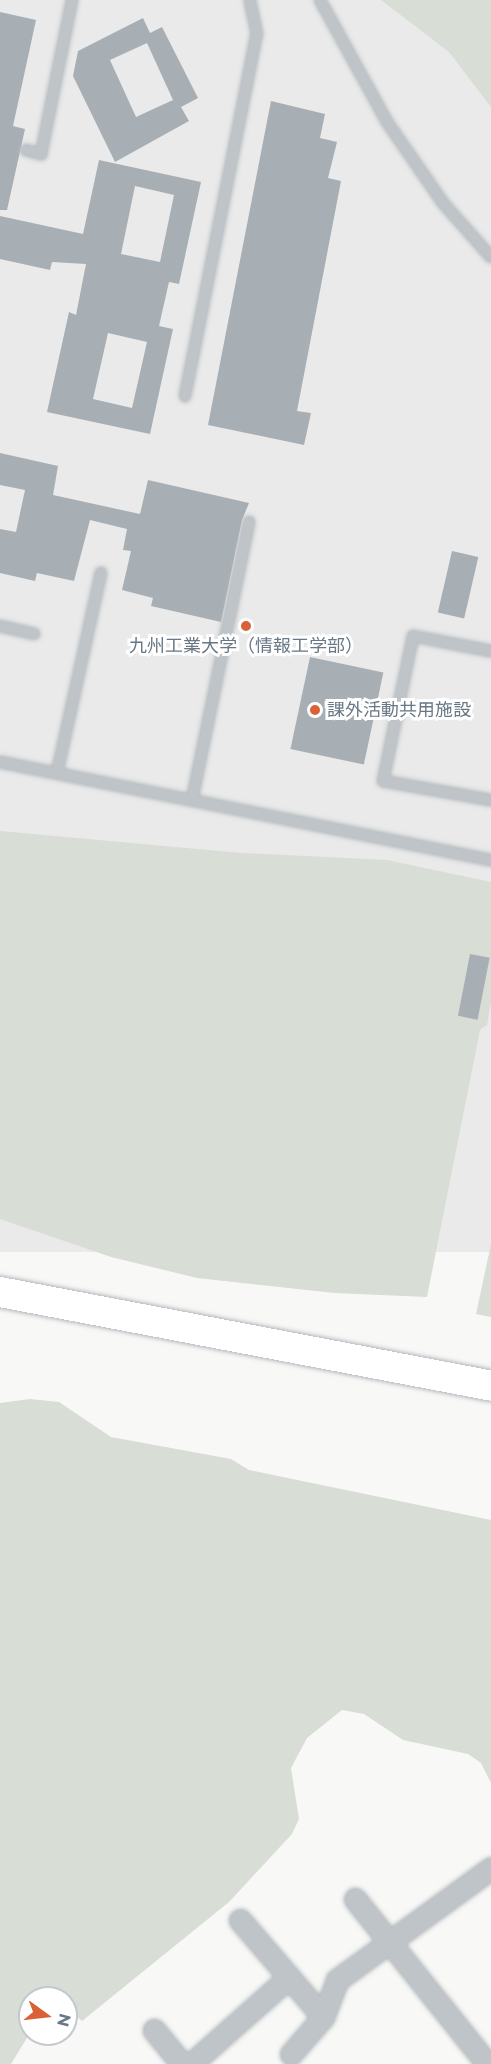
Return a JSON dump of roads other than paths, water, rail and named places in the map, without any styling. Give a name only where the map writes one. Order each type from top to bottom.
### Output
[{"type":"street","points":[[0,1292],[491,1386]]},
{"type":"street","points":[[290,2061],[323,2017],[337,1980],[388,1940],[491,1868]]},
{"type":"street","points":[[355,1899],[487,2064]]},
{"type":"street","points":[[240,1920],[323,2017]]},
{"type":"street","points":[[191,2064],[289,1977]]},
{"type":"street","points":[[154,2030],[182,2064]]},
{"type":"lane","points":[[26,150],[41,154],[72,0]]},
{"type":"lane","points":[[185,396],[257,34],[250,0]]},
{"type":"lane","points":[[320,0],[387,122],[443,203],[491,257]]},
{"type":"lane","points":[[192,800],[249,522]]},
{"type":"lane","points":[[57,773],[101,573]]},
{"type":"lane","points":[[0,626],[34,634]]},
{"type":"lane","points":[[491,651],[413,636],[383,781],[491,800]]},
{"type":"lane","points":[[0,762],[491,860]]},
{"type":"place","name":"九州工業大学（情報工学部）","points":[[246,626]]},
{"type":"place","name":"課外活動共用施設","points":[[315,710]]}]
